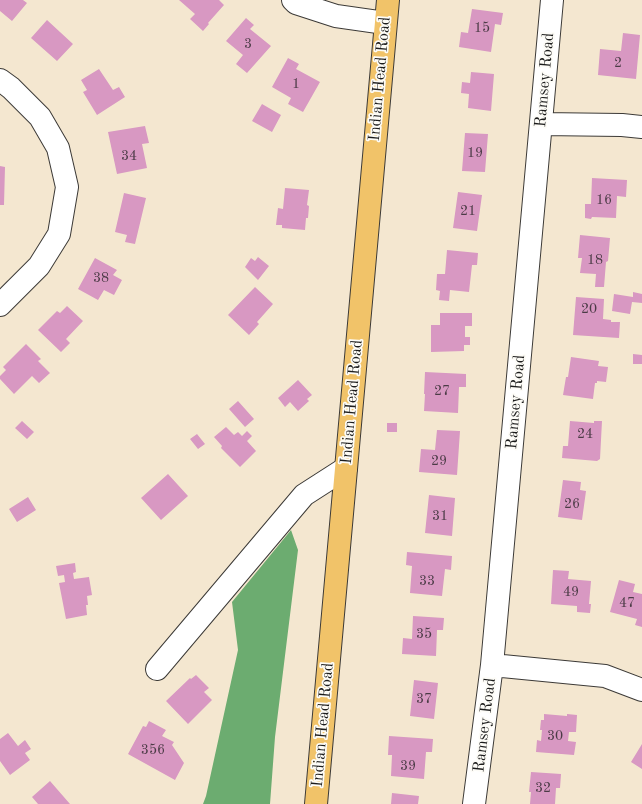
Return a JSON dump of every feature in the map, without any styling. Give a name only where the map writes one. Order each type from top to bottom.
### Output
[{"type":"main road","name":"Indian Head Road","points":[[316,804],[388,0]]},
{"type":"street","points":[[293,0],[336,16],[385,23]]},
{"type":"street","name":"Ramsey Road","points":[[474,804],[492,665],[552,0]]},
{"type":"street","points":[[0,80],[11,88],[40,117],[58,148],[67,187],[58,234],[39,266],[0,305]]},
{"type":"street","points":[[541,124],[622,125],[642,127]]},
{"type":"street","points":[[157,669],[304,495],[346,468]]},
{"type":"street","points":[[492,665],[605,676],[642,690]]},
{"type":"green space","points":[[291,530],[298,550],[275,737],[270,804],[203,804],[238,650],[232,602]]},
{"type":"building","points":[[0,0],[23,0],[27,3],[12,21],[0,11]]},
{"type":"building","points":[[179,0],[219,0],[224,5],[203,31],[190,19],[195,14]]},
{"type":"building","points":[[472,9],[503,13],[501,25],[495,24],[491,52],[459,47],[461,32],[468,33]]},
{"type":"building","points":[[246,18],[254,25],[250,29],[271,46],[247,73],[236,64],[243,55],[226,41]]},
{"type":"building","points":[[47,20],[73,44],[57,61],[31,38]]},
{"type":"building","points":[[623,33],[640,35],[636,79],[598,75],[600,49],[621,51]]},
{"type":"building","points":[[288,58],[299,64],[296,69],[320,82],[303,112],[288,104],[291,98],[272,87]]},
{"type":"building","points":[[99,69],[113,90],[119,87],[125,97],[97,115],[83,92],[87,90],[81,80]]},
{"type":"building","points":[[471,72],[494,74],[491,111],[468,108],[469,94],[461,93],[462,82],[470,83]]},
{"type":"building","points":[[262,104],[281,115],[272,132],[252,121]]},
{"type":"building","points":[[145,126],[149,143],[142,144],[147,168],[117,174],[108,132]]},
{"type":"building","points":[[465,133],[488,134],[485,172],[462,171]]},
{"type":"building","points":[[0,166],[5,167],[4,205],[0,205]]},
{"type":"building","points":[[592,178],[627,180],[626,197],[617,196],[616,218],[585,218],[585,204],[591,204]]},
{"type":"building","points":[[285,188],[309,190],[307,205],[309,206],[308,218],[306,218],[305,230],[282,228],[282,225],[276,225],[278,208],[283,209]]},
{"type":"building","points":[[458,192],[482,195],[477,231],[453,228]]},
{"type":"building","points":[[124,193],[146,198],[135,244],[125,242],[127,235],[115,232]]},
{"type":"building","points":[[580,235],[610,238],[604,287],[595,287],[596,274],[580,273],[582,258],[578,258]]},
{"type":"building","points":[[447,250],[478,253],[477,265],[472,265],[469,292],[450,290],[449,301],[439,300],[440,291],[436,290],[437,274],[445,274]]},
{"type":"building","points":[[258,257],[269,266],[258,280],[245,267],[251,258],[255,261]]},
{"type":"building","points":[[95,258],[117,270],[113,275],[122,280],[114,295],[104,290],[98,300],[78,289]]},
{"type":"building","points":[[255,287],[273,304],[257,322],[259,324],[249,335],[228,315]]},
{"type":"building","points":[[633,292],[642,294],[642,303],[632,302],[630,314],[612,311],[614,294],[633,297]]},
{"type":"building","points":[[576,297],[604,299],[603,319],[611,320],[611,322],[620,322],[619,338],[573,335]]},
{"type":"building","points":[[67,306],[83,321],[66,339],[70,343],[61,352],[38,330],[57,311],[60,313]]},
{"type":"building","points":[[440,313],[472,313],[472,326],[465,326],[465,337],[470,337],[470,345],[464,345],[464,351],[431,352],[431,325],[440,325]]},
{"type":"building","points":[[26,344],[41,359],[38,361],[50,373],[39,383],[32,376],[14,394],[0,379],[0,376],[6,370],[3,367]]},
{"type":"building","points":[[633,354],[642,355],[642,364],[633,364]]},
{"type":"building","points":[[571,357],[599,361],[598,366],[608,367],[606,382],[597,381],[597,383],[595,383],[593,399],[563,395]]},
{"type":"building","points":[[425,372],[466,374],[466,387],[459,387],[458,413],[424,411]]},
{"type":"building","points":[[298,380],[312,395],[307,399],[309,401],[298,411],[290,402],[285,407],[278,398]]},
{"type":"building","points":[[238,401],[254,419],[245,427],[229,409]]},
{"type":"building","points":[[22,421],[34,432],[27,439],[15,428]]},
{"type":"building","points":[[570,421],[594,423],[594,421],[602,421],[600,459],[597,461],[562,458],[563,446],[568,446]]},
{"type":"building","points":[[387,423],[397,423],[397,432],[387,432]]},
{"type":"building","points":[[226,427],[234,435],[238,432],[242,436],[247,431],[252,436],[247,441],[256,451],[240,467],[221,448],[222,446],[214,437]]},
{"type":"building","points":[[437,430],[460,431],[457,475],[419,472],[421,449],[435,450]]},
{"type":"building","points":[[197,434],[205,444],[198,449],[190,439]]},
{"type":"building","points":[[168,474],[188,496],[161,520],[141,498]]},
{"type":"building","points":[[563,480],[581,482],[580,490],[586,491],[582,520],[558,517]]},
{"type":"building","points":[[429,495],[455,498],[452,536],[425,533]]},
{"type":"building","points":[[28,497],[36,510],[17,522],[9,509]]},
{"type":"building","points":[[407,552],[452,556],[451,570],[445,569],[442,596],[410,593],[412,566],[406,565]]},
{"type":"building","points":[[75,563],[76,572],[73,573],[74,579],[89,577],[92,595],[87,596],[87,615],[66,619],[59,583],[65,582],[64,575],[58,576],[56,566]]},
{"type":"building","points":[[553,570],[569,571],[568,579],[591,581],[589,604],[591,604],[590,613],[577,612],[577,606],[551,604]]},
{"type":"building","points":[[619,580],[635,584],[633,592],[642,594],[642,627],[635,625],[637,619],[610,612]]},
{"type":"building","points":[[413,616],[444,618],[443,630],[437,630],[436,656],[402,654],[403,638],[412,639]]},
{"type":"building","points":[[196,675],[209,688],[204,692],[212,700],[188,724],[166,701],[190,678],[191,679]]},
{"type":"building","points":[[414,680],[438,683],[434,719],[410,716]]},
{"type":"building","points":[[544,714],[567,716],[567,714],[577,715],[576,732],[569,732],[568,741],[576,742],[574,755],[536,752],[537,740],[541,741],[541,720],[544,720]]},
{"type":"building","points":[[149,721],[166,730],[162,736],[174,742],[172,745],[184,763],[175,780],[128,754],[143,726],[146,727]]},
{"type":"building","points":[[8,733],[18,746],[25,740],[31,749],[25,753],[30,760],[10,775],[0,761],[0,739]]},
{"type":"building","points":[[389,736],[433,739],[432,752],[426,752],[424,779],[391,776],[392,755],[388,755]]},
{"type":"building","points":[[642,744],[642,769],[631,762]]},
{"type":"building","points":[[531,772],[561,774],[560,788],[556,788],[555,804],[530,804],[531,792],[529,792]]},
{"type":"building","points":[[50,781],[70,804],[38,804],[32,797]]},
{"type":"building","points":[[392,793],[419,796],[418,804],[391,804]]}]
